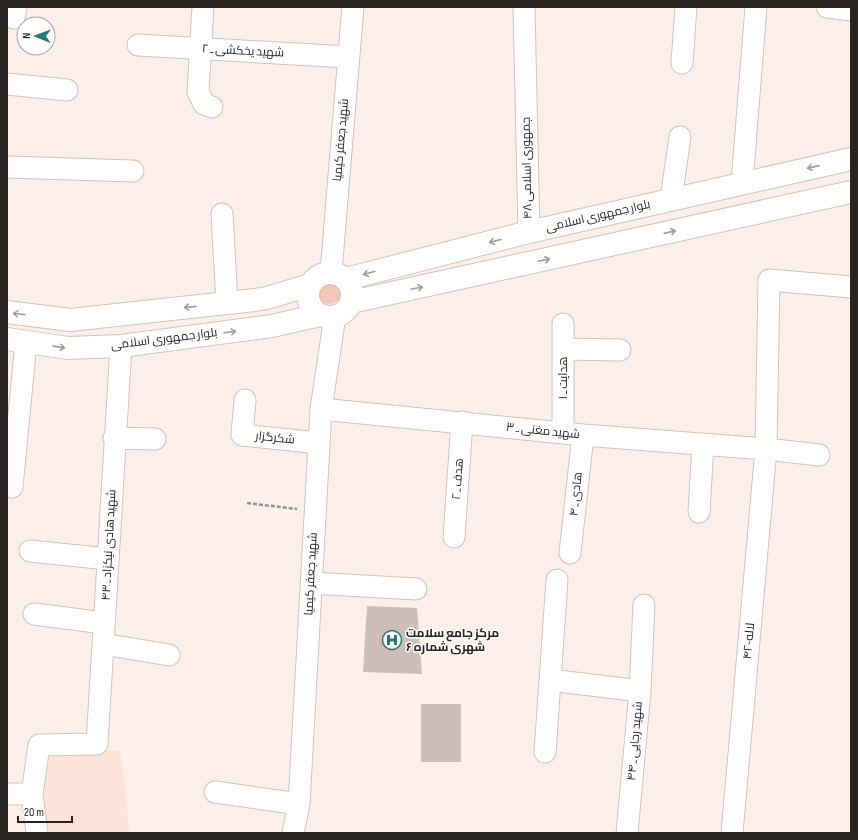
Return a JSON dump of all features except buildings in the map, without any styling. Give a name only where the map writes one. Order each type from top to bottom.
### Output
[{"type":"main road","name":"بلوار جمهوری اسلامی","points":[[338,276],[851,159]]},
{"type":"main road","points":[[351,302],[851,192]]},
{"type":"main road","points":[[318,276],[338,276],[350,284],[352,290],[351,302],[347,309],[342,314],[328,315],[313,310],[309,302],[308,294],[310,285],[318,276]]},
{"type":"main road","points":[[7,312],[70,320],[267,298],[310,285]]},
{"type":"main road","points":[[267,298],[277,301],[281,306],[282,312],[280,317],[272,326]]},
{"type":"main road","name":"بلوار جمهوری اسلامی","points":[[16,341],[68,348],[120,346],[272,326],[328,315]]},
{"type":"street","points":[[203,7],[198,92],[204,104],[212,107]]},
{"type":"street","name":"شهید جعفر کیمیا","points":[[338,276],[348,57],[353,7]]},
{"type":"street","name":"جمهوری اسلامی ۴۸","points":[[524,7],[529,232]]},
{"type":"street","points":[[682,63],[686,7]]},
{"type":"street","points":[[742,183],[756,7]]},
{"type":"street","points":[[826,7],[851,10]]},
{"type":"street","name":"شهید یخکشی ـ ۲","points":[[138,45],[348,57]]},
{"type":"street","points":[[7,84],[67,90]]},
{"type":"street","points":[[671,199],[680,137]]},
{"type":"street","points":[[7,166],[133,170]]},
{"type":"street","points":[[222,214],[227,303]]},
{"type":"street","name":"لاله-۴۲","points":[[732,833],[766,449],[769,280],[851,287]]},
{"type":"street","name":"شهید جعفر کیمیا","points":[[293,833],[299,804],[319,442],[328,315]]},
{"type":"street","name":"هدایت ـ ۱","points":[[563,324],[563,349],[573,434]]},
{"type":"street","points":[[12,487],[16,341]]},
{"type":"street","name":"شهید هادی نیکزاد ـ ۴۳","points":[[32,794],[39,745],[98,744],[120,346]]},
{"type":"street","points":[[563,349],[620,350]]},
{"type":"street","name":"شکرگزار","points":[[245,400],[242,435],[319,442]]},
{"type":"street","name":"شهید مغنی ـ ۳","points":[[321,409],[573,434],[766,449],[819,455]]},
{"type":"street","name":"هدف ـ ۲","points":[[454,536],[462,422]]},
{"type":"street","name":"هادی ـ ۴","points":[[570,553],[573,434]]},
{"type":"street","points":[[114,438],[155,439]]},
{"type":"street","points":[[699,512],[703,444]]},
{"type":"street","points":[[30,551],[108,559]]},
{"type":"street","points":[[545,752],[557,580]]},
{"type":"street","points":[[311,583],[416,589]]},
{"type":"street","points":[[640,692],[644,605]]},
{"type":"street","points":[[34,614],[104,623]]},
{"type":"street","points":[[103,644],[169,655]]},
{"type":"street","name":"شهید رجایی ـ ۴۴","points":[[550,680],[640,692],[627,833]]},
{"type":"street","points":[[215,792],[299,804]]},
{"type":"street","points":[[7,794],[32,794],[37,833]]},
{"type":"path","points":[[247,503],[315,512]]},
{"type":"shaded area","points":[[329,278],[338,282],[342,291],[338,300],[329,304],[320,300],[316,291],[320,282]]},
{"type":"shaded area","points":[[121,751],[130,833],[48,833],[41,767],[55,752]]},
{"type":"place","name":"مرکز جامع سلامت شهری شماره ۶","points":[[392,640]]}]
